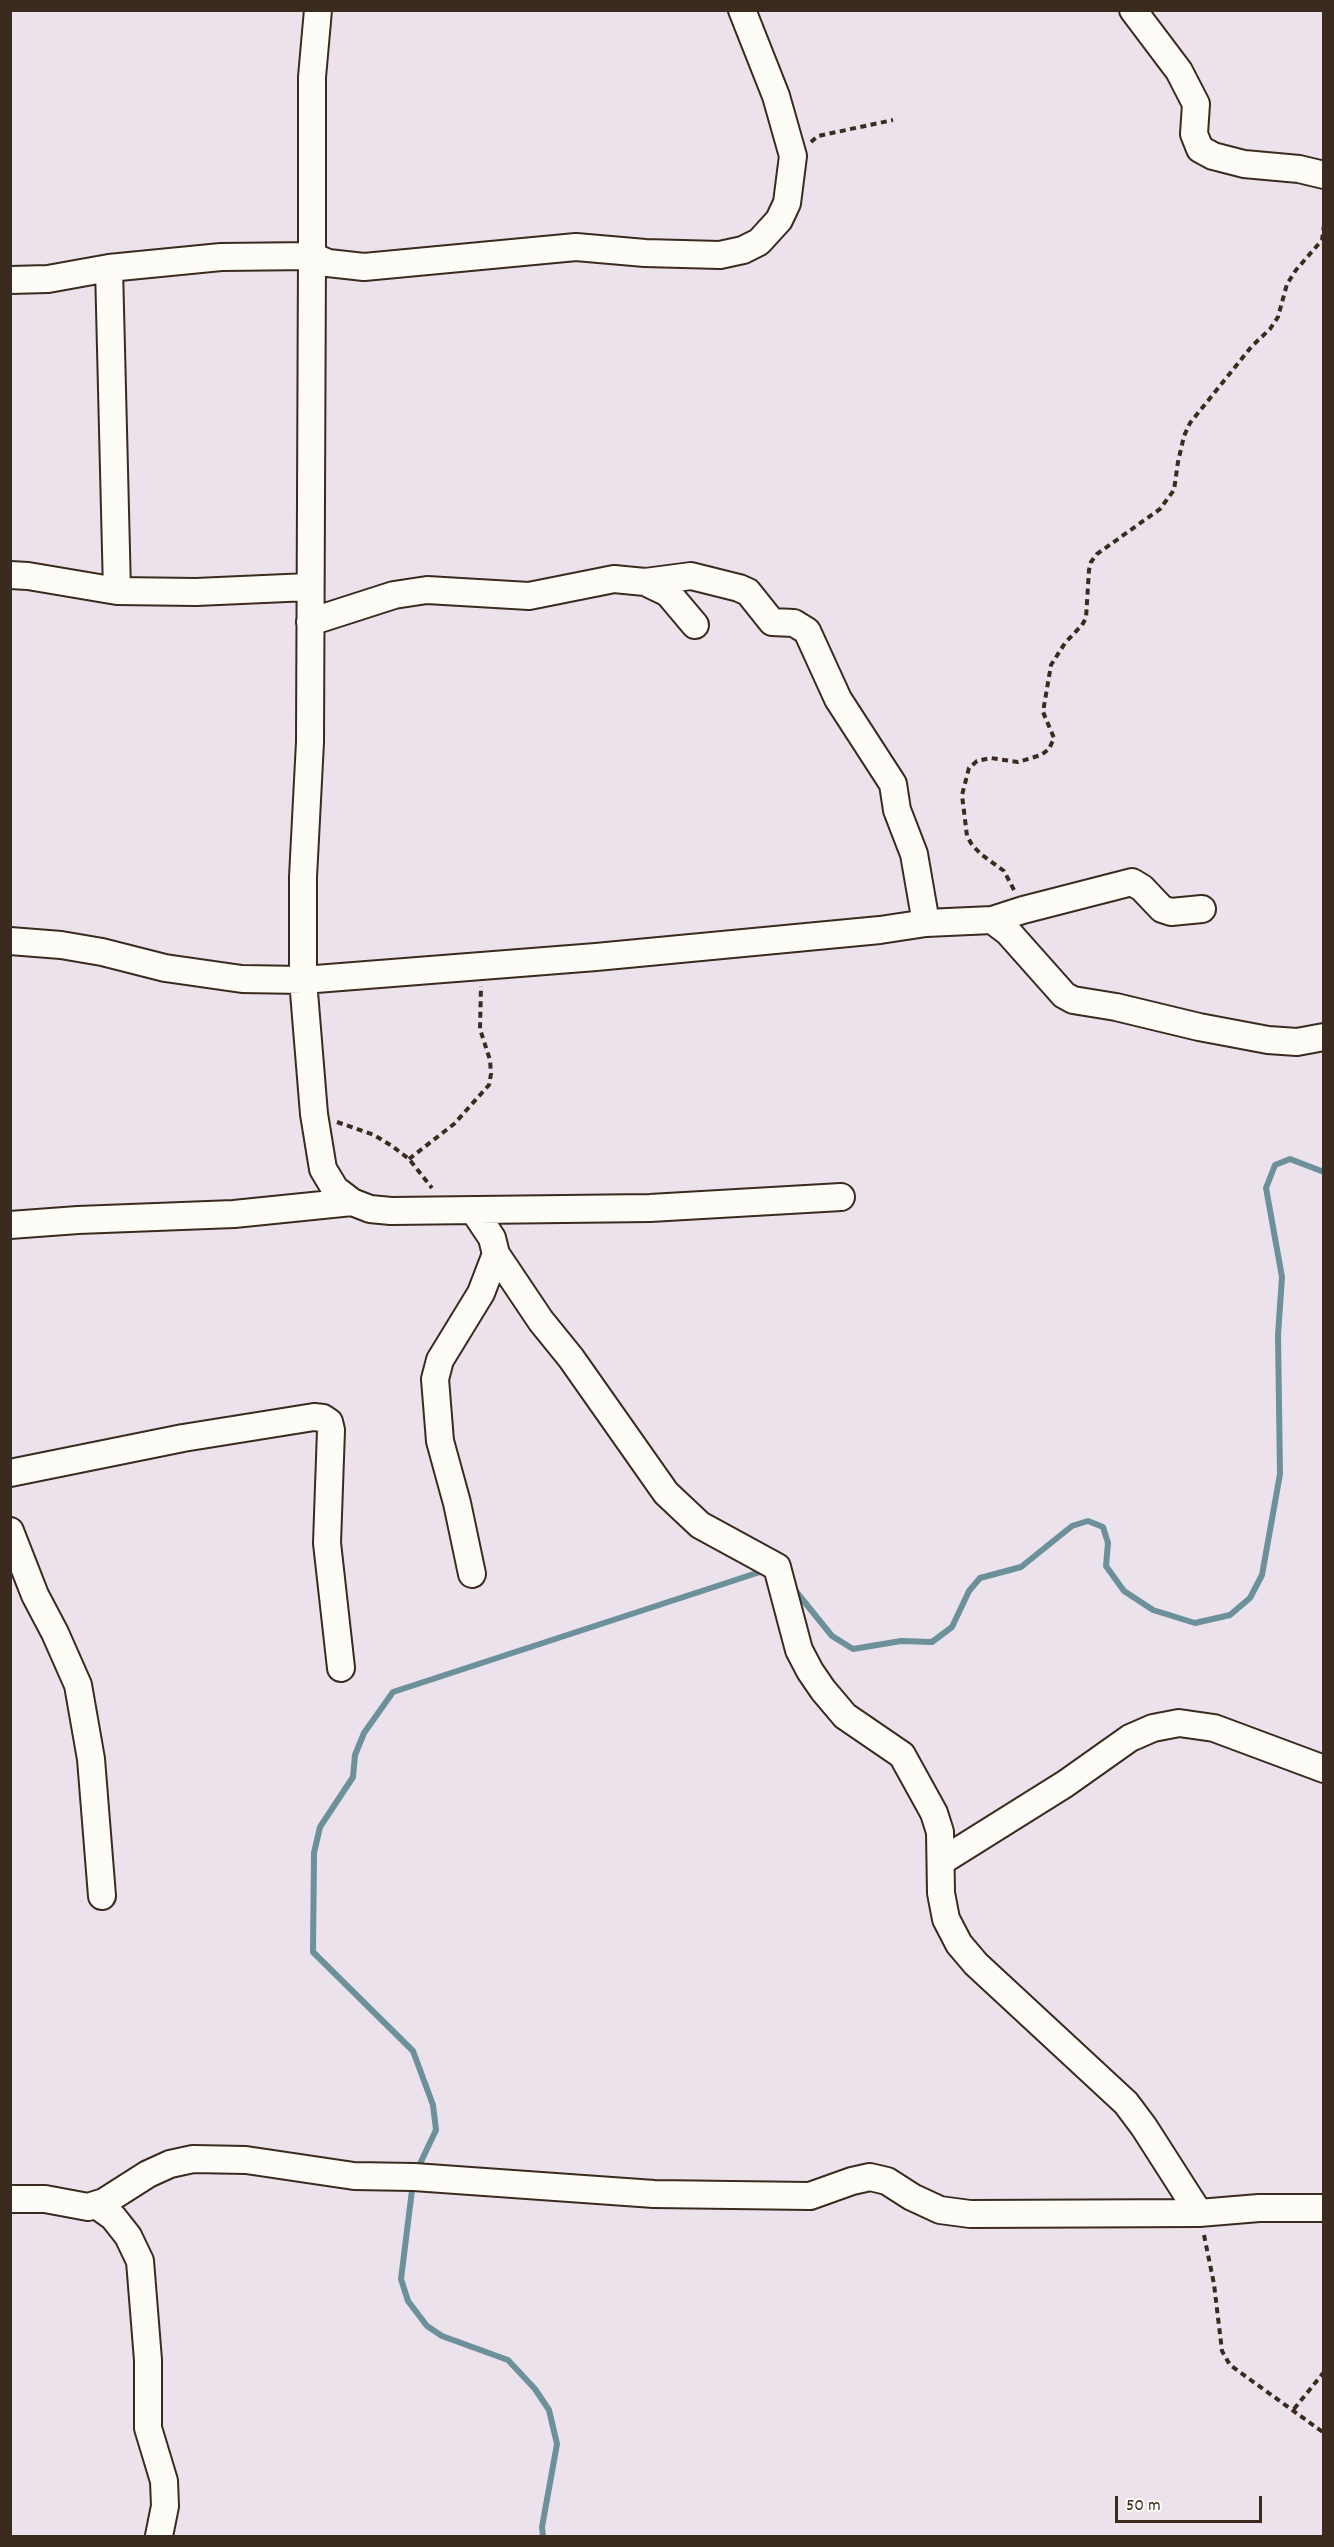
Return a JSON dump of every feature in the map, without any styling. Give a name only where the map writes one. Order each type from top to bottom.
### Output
[{"type":"street","points":[[318,10],[312,77],[310,742],[303,876],[303,980],[314,1114],[323,1169],[335,1190],[352,1202],[370,1209],[391,1211],[650,1208],[841,1197]]},
{"type":"street","points":[[10,280],[48,279],[109,268],[221,257],[312,256],[327,263],[364,267],[576,247],[645,254],[729,253],[743,250],[759,242],[779,220],[787,203],[793,156],[776,96],[742,10]]},
{"type":"street","points":[[1133,10],[1179,71],[1196,104],[1194,134],[1200,149],[1213,156],[1244,164],[1299,169],[1323,175]]},
{"type":"street","points":[[109,268],[117,591]]},
{"type":"street","points":[[10,575],[117,591],[196,592],[309,587]]},
{"type":"street","points":[[310,622],[394,595],[428,590],[529,596],[615,579],[645,582],[691,576],[748,592],[772,622],[794,623],[807,631],[838,699],[893,784],[897,810],[914,854],[926,923]]},
{"type":"street","points":[[645,582],[668,593],[695,625]]},
{"type":"street","points":[[10,941],[61,945],[102,952],[165,968],[242,979],[303,980],[482,967],[856,932],[926,923],[992,920],[1132,882],[1142,888],[1162,909],[1171,912],[1202,909]]},
{"type":"street","points":[[992,920],[1008,932],[1064,995],[1073,1000],[1116,1007],[1251,1038],[1318,1045]]},
{"type":"street","points":[[10,1225],[234,1214],[352,1202]]},
{"type":"street","points":[[462,1211],[492,1238],[496,1254],[540,1321],[571,1358],[666,1493],[700,1526],[777,1566],[799,1650],[810,1671],[845,1716],[902,1755],[934,1813],[940,1832],[941,1893],[946,1919],[959,1944],[976,1964],[1126,2103],[1144,2127],[1199,2214]]},
{"type":"street","points":[[472,1574],[457,1503],[440,1441],[435,1379],[440,1360],[481,1293],[496,1254]]},
{"type":"street","points":[[10,1473],[183,1438],[314,1417],[323,1418],[329,1422],[331,1430],[327,1543],[341,1668]]},
{"type":"street","points":[[10,1531],[35,1595],[78,1685],[92,1759],[102,1896]]},
{"type":"street","points":[[942,1861],[1065,1784],[1130,1738],[1153,1728],[1179,1724],[1214,1728],[1323,1769]]},
{"type":"street","points":[[10,2199],[45,2199],[88,2207],[96,2205],[148,2174],[170,2164],[193,2159],[246,2160],[354,2176],[425,2177],[654,2194],[810,2196],[870,2177],[887,2181],[912,2198],[940,2210],[970,2214],[1199,2214],[1259,2208],[1323,2208]]},
{"type":"street","points":[[96,2205],[113,2217],[128,2236],[140,2261],[148,2360],[148,2428],[164,2481],[165,2506],[159,2536]]},
{"type":"path","points":[[793,156],[818,136],[893,120]]},
{"type":"path","points":[[1023,910],[1004,870],[982,855],[967,836],[962,795],[969,768],[976,761],[991,758],[1018,762],[1041,755],[1049,749],[1054,738],[1043,712],[1051,665],[1065,643],[1086,618],[1091,562],[1096,554],[1160,509],[1174,490],[1182,444],[1190,423],[1252,346],[1270,329],[1278,317],[1287,285],[1296,270],[1322,240],[1323,225]]},
{"type":"path","points":[[409,1159],[454,1124],[489,1085],[490,1060],[480,1029],[482,967]]},
{"type":"path","points":[[314,1114],[374,1135],[409,1159],[462,1211]]},
{"type":"path","points":[[1199,2214],[1214,2284],[1222,2351],[1230,2365],[1294,2409],[1323,2433]]},
{"type":"path","points":[[1294,2409],[1323,2372]]},
{"type":"waterway","points":[[794,1589],[832,1636],[853,1649],[901,1641],[932,1642],[952,1627],[969,1591],[980,1578],[1021,1567],[1072,1526],[1088,1521],[1103,1527],[1108,1543],[1106,1566],[1124,1591],[1153,1610],[1195,1623],[1230,1615],[1250,1598],[1262,1575],[1280,1474],[1278,1335],[1282,1277],[1266,1188],[1275,1165],[1290,1159],[1324,1172]]},
{"type":"waterway","points":[[417,2170],[436,2130],[433,2105],[413,2051],[313,1952],[314,1853],[320,1827],[353,1777],[355,1755],[364,1733],[393,1692],[766,1570]]},
{"type":"waterway","points":[[413,2182],[401,2279],[408,2301],[427,2326],[442,2336],[508,2360],[535,2389],[549,2410],[557,2444],[542,2527],[543,2536]]}]
